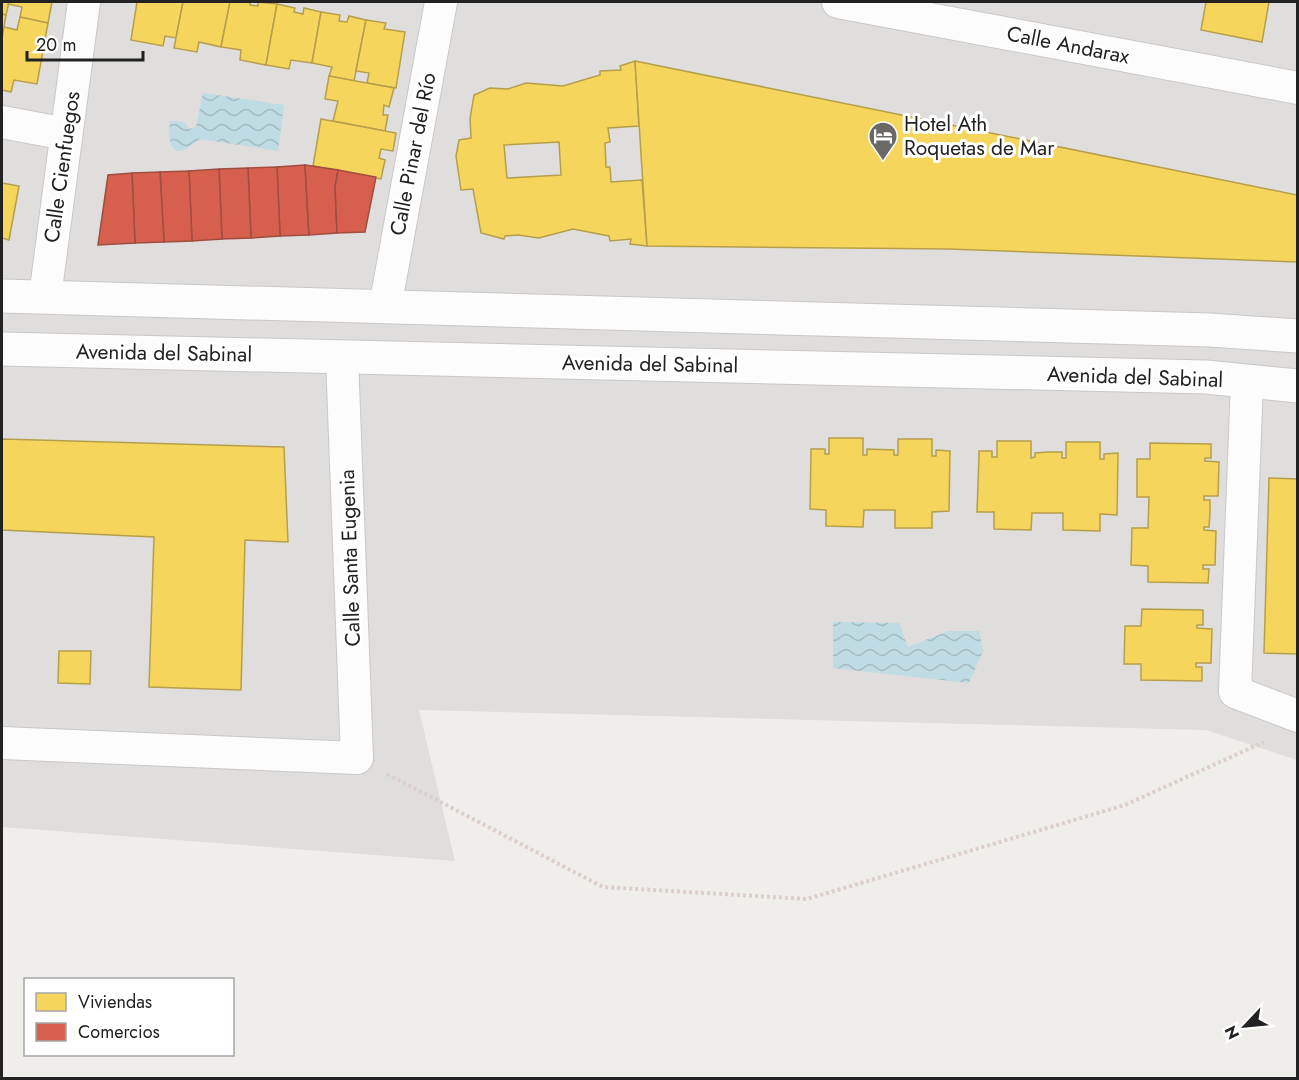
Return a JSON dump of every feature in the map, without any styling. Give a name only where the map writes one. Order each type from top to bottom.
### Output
[{"type":"street","name":"Calle Cienfuegos","points":[[45,297],[84,2]]},
{"type":"street","name":"Calle Pinar del Río","points":[[385,306],[441,2]]},
{"type":"street","name":"Calle Andarax","points":[[838,2],[1298,88]]},
{"type":"street","points":[[2,123],[66,134]]},
{"type":"street","points":[[2,296],[1210,330],[1298,336]]},
{"type":"street","name":"Avenida del Sabinal","points":[[2,349],[1206,377],[1298,386]]},
{"type":"street","name":"Calle Santa Eugenia","points":[[342,357],[357,758]]},
{"type":"street","points":[[1247,382],[1235,692],[1298,716]]},
{"type":"street","points":[[2,743],[357,758]]},
{"type":"path","points":[[357,758],[603,887],[807,899],[1125,805],[1265,741]]},
{"type":"shaded area","points":[[2,2],[1297,2],[1297,760],[1206,730],[419,710],[455,861],[2,827]]},
{"type":"water","points":[[203,93],[284,105],[278,151],[200,139],[181,151],[173,148],[169,132],[170,121],[184,122],[189,129],[196,127]]},
{"type":"water","points":[[833,622],[899,623],[908,647],[948,631],[979,631],[983,651],[969,683],[833,668]]},
{"type":"building: Viviendas","points":[[2,2],[9,2],[6,15],[2,14]]},
{"type":"building: Viviendas","points":[[9,2],[52,2],[48,23],[20,17],[22,7],[8,4]]},
{"type":"building: Viviendas","points":[[137,2],[183,2],[176,38],[165,36],[163,46],[131,40]]},
{"type":"building: Viviendas","points":[[183,2],[230,2],[221,47],[199,42],[197,52],[174,48]]},
{"type":"building: Viviendas","points":[[230,2],[250,2],[250,5],[258,6],[258,2],[277,4],[266,65],[240,60],[241,50],[221,47]]},
{"type":"building: Viviendas","points":[[1206,2],[1269,2],[1262,42],[1201,30]]},
{"type":"building: Viviendas","points":[[277,4],[295,8],[294,12],[303,14],[304,8],[321,12],[312,63],[291,60],[289,69],[266,65]]},
{"type":"building: Viviendas","points":[[321,12],[340,15],[339,21],[347,22],[349,16],[366,20],[354,81],[329,76],[332,67],[312,63]]},
{"type":"building: Viviendas","points":[[2,14],[6,15],[2,39]]},
{"type":"building: Viviendas","points":[[20,17],[48,23],[37,84],[14,80],[11,92],[2,90],[2,39],[4,27],[17,30]]},
{"type":"building: Viviendas","points":[[366,20],[386,23],[384,29],[405,32],[396,88],[367,83],[369,73],[356,71]]},
{"type":"building: Viviendas","points":[[635,61],[639,126],[608,128],[610,142],[605,143],[606,167],[610,167],[611,182],[642,180],[647,246],[630,244],[631,239],[610,241],[609,236],[573,229],[539,238],[518,235],[505,236],[504,239],[481,233],[473,189],[461,190],[456,156],[459,140],[471,138],[470,119],[474,95],[490,88],[508,89],[526,83],[563,86],[600,75],[600,71],[621,70],[620,66]],"holes":[[[559,142],[561,175],[507,178],[504,145]]]},
{"type":"building: Viviendas","name":"Hotel Ath Roquetas de Mar","points":[[635,61],[1297,195],[1298,262],[949,249],[647,246]]},
{"type":"building: Viviendas","points":[[329,76],[394,88],[389,107],[384,105],[383,115],[388,115],[385,131],[333,121],[338,101],[325,99]]},
{"type":"building: Viviendas","points":[[321,119],[396,133],[393,151],[381,149],[379,158],[385,160],[381,179],[313,166]]},
{"type":"building: Viviendas","points":[[2,183],[19,186],[9,240],[2,238]]},
{"type":"building: Viviendas","points":[[829,438],[863,438],[863,455],[867,455],[867,449],[894,450],[894,455],[898,455],[898,439],[932,439],[932,456],[936,456],[936,450],[950,451],[949,511],[932,512],[932,528],[895,528],[895,510],[864,510],[863,527],[826,526],[826,510],[810,509],[811,449],[825,449],[825,454],[829,454]]},
{"type":"building: Viviendas","points":[[2,439],[284,447],[288,542],[245,540],[241,690],[149,687],[154,537],[2,530]]},
{"type":"building: Viviendas","points":[[997,441],[1031,441],[1031,458],[1035,457],[1035,453],[1062,452],[1062,458],[1066,458],[1066,442],[1100,442],[1100,459],[1104,459],[1104,454],[1118,453],[1117,515],[1100,514],[1100,531],[1063,530],[1063,513],[1032,513],[1031,530],[994,529],[994,512],[977,512],[979,451],[992,451],[992,457],[997,457]]},
{"type":"building: Viviendas","points":[[1150,443],[1211,444],[1211,458],[1205,458],[1205,461],[1219,462],[1218,496],[1204,496],[1204,500],[1210,500],[1210,513],[1209,527],[1204,527],[1204,530],[1216,531],[1215,565],[1203,565],[1203,569],[1209,569],[1208,583],[1148,582],[1148,566],[1131,565],[1132,528],[1148,528],[1149,497],[1137,497],[1137,459],[1150,459]]},
{"type":"building: Viviendas","points":[[1269,478],[1298,479],[1298,654],[1264,653]]},
{"type":"building: Viviendas","points":[[1142,609],[1203,610],[1203,625],[1197,625],[1197,628],[1212,629],[1211,663],[1196,663],[1196,667],[1202,667],[1202,681],[1141,680],[1141,664],[1124,664],[1125,626],[1141,626]]},
{"type":"building: Viviendas","points":[[59,651],[91,651],[90,684],[58,683]]},
{"type":"building: Comercios","points":[[305,165],[309,235],[280,236],[277,167]]},
{"type":"building: Comercios","points":[[305,165],[338,170],[335,187],[337,233],[309,235]]},
{"type":"building: Comercios","points":[[277,167],[280,236],[251,238],[248,168]]},
{"type":"building: Comercios","points":[[248,168],[251,238],[222,239],[219,169]]},
{"type":"building: Comercios","points":[[219,169],[222,239],[192,241],[189,171]]},
{"type":"building: Comercios","points":[[338,170],[376,177],[365,232],[337,233],[335,187]]},
{"type":"building: Comercios","points":[[189,171],[192,241],[164,242],[160,172]]},
{"type":"building: Comercios","points":[[160,172],[164,242],[135,243],[132,173]]},
{"type":"building: Comercios","points":[[132,173],[135,243],[98,245],[108,175]]},
{"type":"place","name":"Hotel Ath Roquetas de Mar","points":[[883,162]]}]
